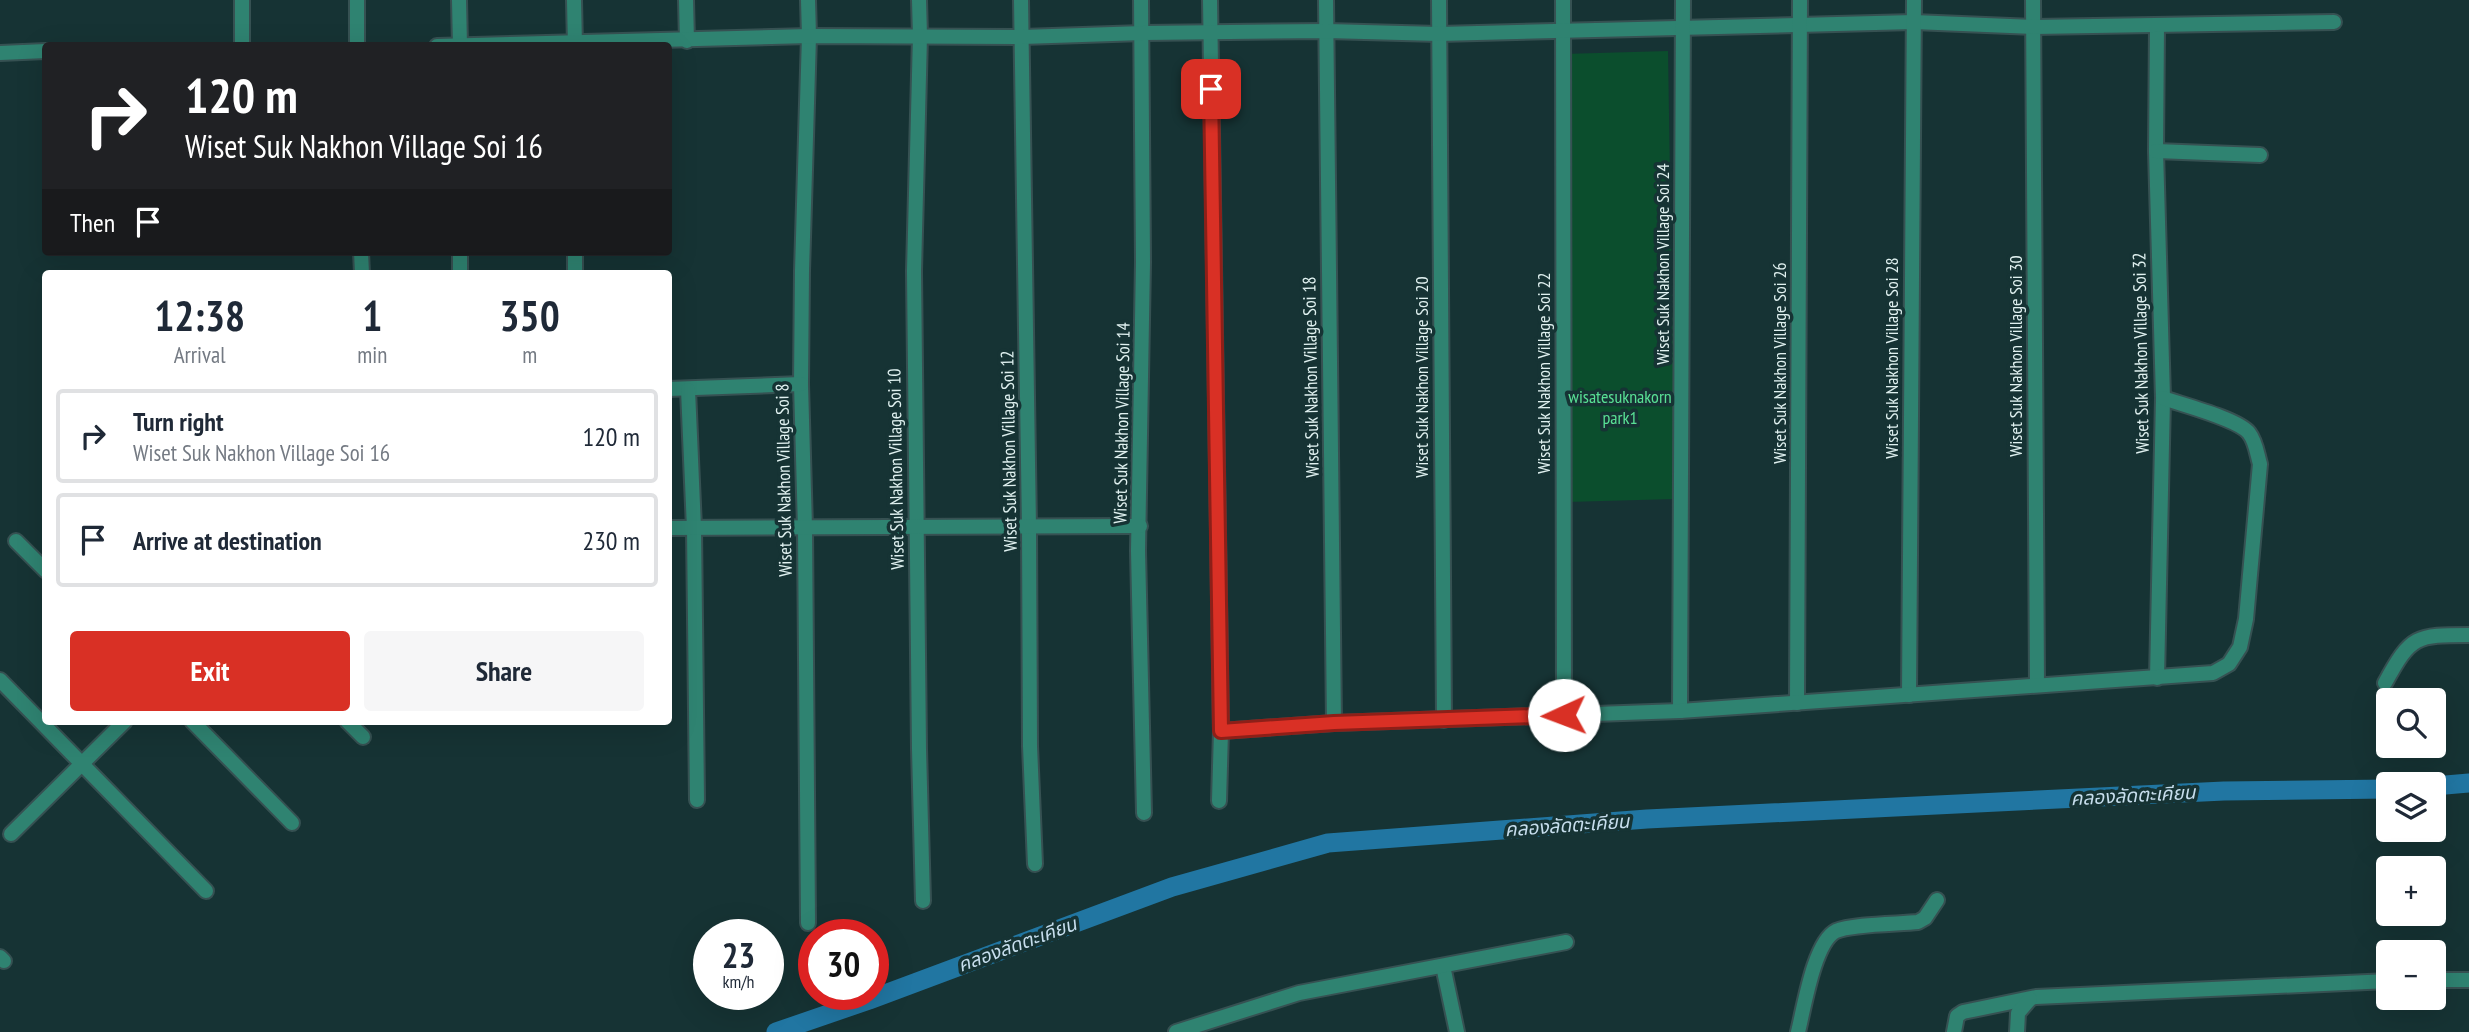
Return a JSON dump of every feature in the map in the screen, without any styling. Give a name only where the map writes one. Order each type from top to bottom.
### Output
[{"type":"street","points":[[242,0],[242,42]]},
{"type":"street","points":[[357,0],[357,42]]},
{"type":"street","points":[[459,0],[460,42]]},
{"type":"street","points":[[574,0],[575,42]]},
{"type":"street","points":[[686,0],[687,41]]},
{"type":"street","name":"Wiset Suk Nakhon Village Soi 8","points":[[808,0],[801,384],[805,528],[808,919]]},
{"type":"street","name":"Wiset Suk Nakhon Village Soi 10","points":[[919,0],[914,271],[923,901]]},
{"type":"street","name":"Wiset Suk Nakhon Village Soi 12","points":[[1021,0],[1030,746],[1035,864]]},
{"type":"street","name":"Wiset Suk Nakhon Village Soi 14","points":[[1141,0],[1143,262],[1138,551],[1144,813]]},
{"type":"street","points":[[1209,0],[1221,731],[1219,802]]},
{"type":"street","name":"Wiset Suk Nakhon Village Soi 18","points":[[1326,0],[1334,723]]},
{"type":"street","name":"Wiset Suk Nakhon Village Soi 20","points":[[1439,0],[1444,720]]},
{"type":"street","name":"Wiset Suk Nakhon Village Soi 22","points":[[1563,0],[1564,715]]},
{"type":"street","name":"Wiset Suk Nakhon Village Soi 24","points":[[1680,711],[1683,0]]},
{"type":"street","name":"Wiset Suk Nakhon Village Soi 26","points":[[1797,703],[1800,0]]},
{"type":"street","name":"Wiset Suk Nakhon Village Soi 28","points":[[1909,695],[1913,0]]},
{"type":"street","name":"Wiset Suk Nakhon Village Soi 30","points":[[2033,0],[2037,685]]},
{"type":"street","points":[[650,42],[809,36],[1022,37],[1327,31],[1439,34],[1914,22],[2034,27],[2334,22]]},
{"type":"street","name":"Wiset Suk Nakhon Village Soi 32","points":[[2157,27],[2156,151],[2163,398],[2157,678]]},
{"type":"street","points":[[0,53],[42,51]]},
{"type":"street","points":[[2156,151],[2260,155]]},
{"type":"street","points":[[672,390],[801,384]]},
{"type":"street","points":[[688,390],[694,528],[697,800]]},
{"type":"street","points":[[1221,731],[1334,723],[1680,711],[2213,673],[2229,664],[2239,647],[2246,619],[2260,464],[2255,443],[2249,433],[2236,424],[2163,398]]},
{"type":"street","points":[[672,528],[1140,526]]},
{"type":"street","points":[[16,541],[42,567]]},
{"type":"street","points":[[2385,682],[2402,652],[2413,642],[2431,635],[2469,635]]},
{"type":"street","points":[[0,680],[42,723]]},
{"type":"street","points":[[44,725],[206,891]]},
{"type":"street","points":[[11,834],[121,725]]},
{"type":"street","points":[[196,725],[292,823]]},
{"type":"street","points":[[351,725],[363,737]]},
{"type":"street","points":[[1798,1032],[1819,954],[1826,938],[1838,930],[1918,922],[1925,918],[1937,900]]},
{"type":"street","points":[[1176,1032],[1300,993],[1566,942]]},
{"type":"street","points":[[1443,965],[1457,1032]]},
{"type":"street","points":[[2446,981],[2469,980]]},
{"type":"street","points":[[1954,1032],[1957,1016],[1963,1012],[2049,996],[2376,982]]},
{"type":"street","points":[[2017,1032],[2018,1013],[2030,999]]},
{"type":"green space","name":"wisatesuknakorn park1","points":[[1668,51],[1675,499],[1567,502],[1563,54]]},
{"type":"waterway","name":"คลองลัดตะเคียน","points":[[2446,785],[2469,783]]},
{"type":"waterway","name":"คลองลัดตะเคียน","points":[[776,1032],[1172,887],[1328,843],[1647,819],[2224,791],[2376,789]]},
{"type":"route","points":[[1211,89],[1221,731],[1334,723],[1564,715]]}]
